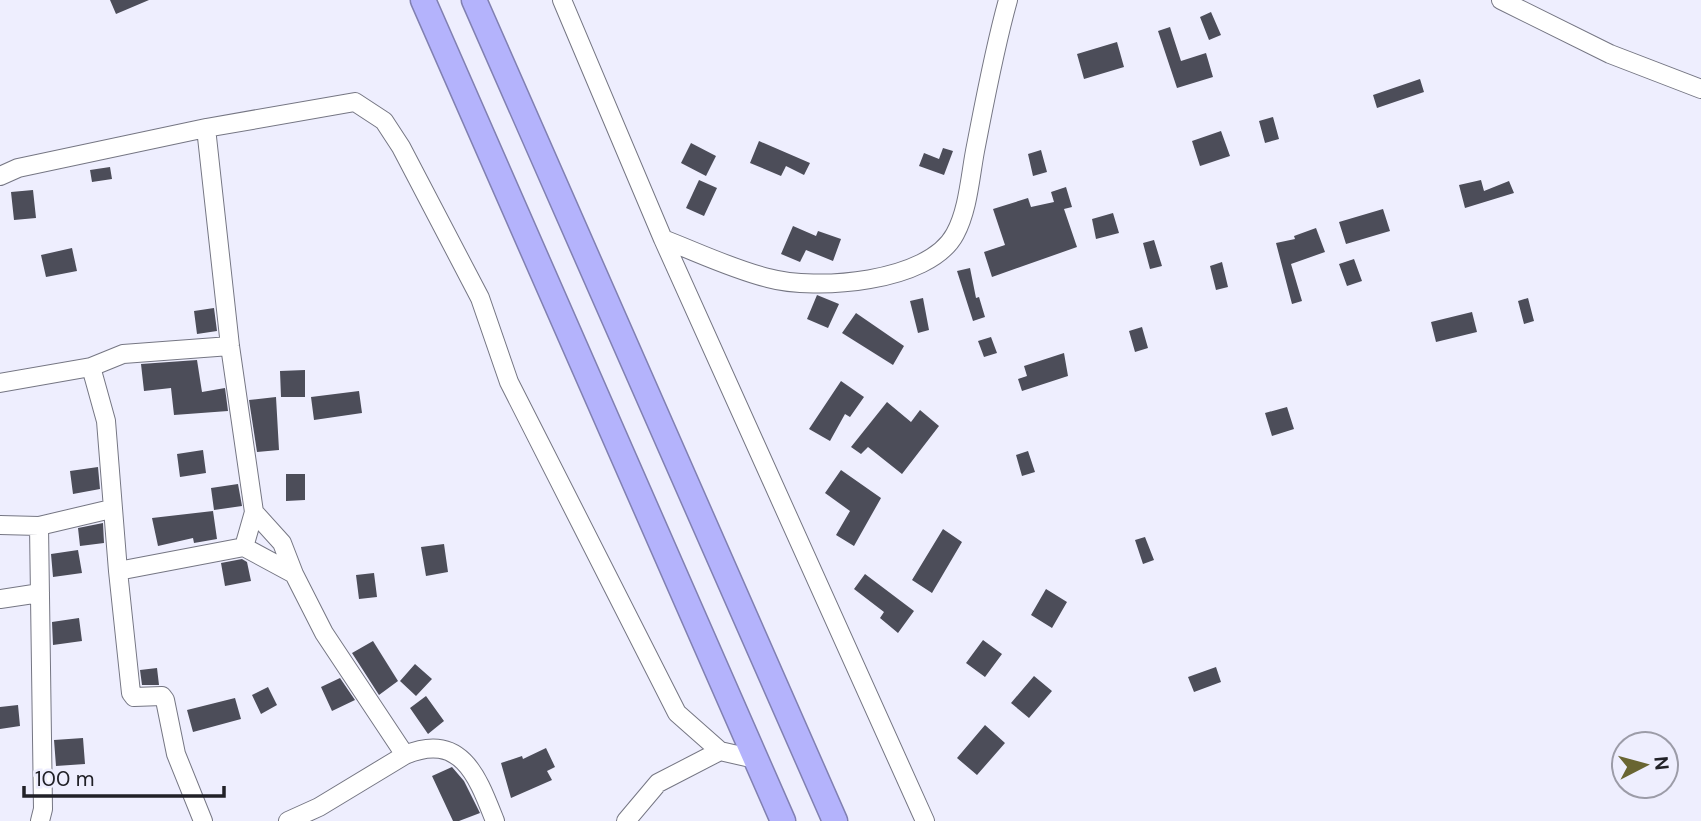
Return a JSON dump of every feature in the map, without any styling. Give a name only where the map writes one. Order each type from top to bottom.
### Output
[{"type":"highway","points":[[423,0],[783,821]]},
{"type":"highway","points":[[474,0],[835,821]]},
{"type":"street","points":[[562,0],[663,239],[925,821]]},
{"type":"street","points":[[663,239],[769,279],[816,284],[892,276],[935,257],[955,235],[966,200],[995,49],[1008,0]]},
{"type":"street","points":[[1501,0],[1610,54],[1701,89]]},
{"type":"street","points":[[0,176],[18,168],[206,128],[355,102],[384,121],[480,298],[509,382],[677,713],[720,751],[755,759]]},
{"type":"street","points":[[206,128],[230,346],[254,512],[244,547]]},
{"type":"street","points":[[0,383],[90,367],[123,354],[230,346]]},
{"type":"street","points":[[90,367],[106,421],[111,509],[131,693],[134,697],[162,696],[165,700],[176,754],[203,821]]},
{"type":"street","points":[[0,525],[39,526],[111,509]]},
{"type":"street","points":[[254,512],[282,543],[294,574],[324,633],[405,755]]},
{"type":"street","points":[[39,526],[43,809],[40,821]]},
{"type":"street","points":[[118,571],[244,547],[294,574]]},
{"type":"street","points":[[0,599],[40,593]]},
{"type":"street","points":[[288,821],[319,807],[405,755],[420,749],[454,753],[477,775],[495,821]]},
{"type":"street","points":[[626,821],[658,783],[720,751]]},
{"type":"building","points":[[110,0],[149,0],[116,14]]},
{"type":"building","points":[[1211,12],[1221,35],[1209,40],[1200,17]]},
{"type":"building","points":[[1170,27],[1181,61],[1206,53],[1213,77],[1177,88],[1158,31]]},
{"type":"building","points":[[1117,42],[1124,67],[1084,79],[1077,54]]},
{"type":"building","points":[[1420,79],[1424,92],[1377,108],[1373,95]]},
{"type":"building","points":[[1273,117],[1279,139],[1265,143],[1259,121]]},
{"type":"building","points":[[1221,131],[1230,156],[1200,166],[1192,141]]},
{"type":"building","points":[[759,141],[810,163],[804,175],[786,166],[781,176],[750,163]]},
{"type":"building","points":[[691,143],[716,156],[706,176],[681,163]]},
{"type":"building","points":[[943,148],[953,151],[944,175],[919,166],[924,153],[939,159]]},
{"type":"building","points":[[1041,150],[1047,172],[1033,176],[1028,154]]},
{"type":"building","points":[[110,167],[112,179],[92,182],[90,170]]},
{"type":"building","points":[[699,180],[717,188],[704,216],[686,208]]},
{"type":"building","points":[[1481,180],[1484,191],[1509,181],[1514,193],[1465,208],[1459,185]]},
{"type":"building","points":[[1066,187],[1072,207],[1064,209],[1077,247],[992,277],[984,252],[1005,245],[993,209],[1028,198],[1031,207],[1054,202],[1051,192]]},
{"type":"building","points":[[33,190],[36,218],[14,220],[11,192]]},
{"type":"building","points":[[1383,209],[1390,231],[1346,244],[1339,222]]},
{"type":"building","points":[[1113,213],[1119,233],[1096,239],[1092,219]]},
{"type":"building","points":[[793,226],[816,236],[818,231],[841,239],[833,261],[806,250],[800,262],[781,254]]},
{"type":"building","points":[[1316,228],[1325,252],[1291,264],[1302,301],[1292,304],[1276,243],[1295,239],[1294,236]]},
{"type":"building","points":[[1154,240],[1162,266],[1150,269],[1143,243]]},
{"type":"building","points":[[72,248],[77,271],[46,277],[41,255]]},
{"type":"building","points":[[1354,259],[1362,281],[1347,286],[1339,264]]},
{"type":"building","points":[[1222,262],[1228,287],[1216,290],[1210,266]]},
{"type":"building","points":[[970,268],[976,298],[979,297],[985,317],[973,321],[957,271]]},
{"type":"building","points":[[817,295],[839,304],[828,328],[807,319]]},
{"type":"building","points":[[923,298],[929,330],[918,333],[910,301]]},
{"type":"building","points":[[1528,298],[1534,321],[1524,324],[1518,301]]},
{"type":"building","points":[[214,308],[217,331],[197,334],[194,311]]},
{"type":"building","points":[[1472,312],[1477,332],[1436,342],[1431,322]]},
{"type":"building","points":[[856,313],[904,346],[893,365],[842,333]]},
{"type":"building","points":[[1142,327],[1148,348],[1135,352],[1129,331]]},
{"type":"building","points":[[991,337],[997,353],[984,357],[978,341]]},
{"type":"building","points":[[1064,353],[1068,376],[1022,391],[1018,379],[1027,376],[1024,366]]},
{"type":"building","points":[[197,360],[202,392],[225,388],[228,411],[174,415],[171,388],[144,391],[141,364]]},
{"type":"building","points":[[305,370],[305,397],[281,397],[280,371]]},
{"type":"building","points":[[841,381],[864,397],[850,417],[845,414],[830,441],[809,429]]},
{"type":"building","points":[[359,391],[362,413],[314,420],[311,397]]},
{"type":"building","points":[[276,397],[279,450],[257,452],[249,400]]},
{"type":"building","points":[[887,402],[911,422],[920,410],[939,426],[902,474],[868,447],[861,454],[851,447]]},
{"type":"building","points":[[1287,407],[1294,429],[1272,436],[1265,413]]},
{"type":"building","points":[[203,450],[206,473],[180,477],[177,454]]},
{"type":"building","points":[[1028,451],[1035,472],[1022,476],[1016,455]]},
{"type":"building","points":[[98,467],[100,489],[73,494],[70,471]]},
{"type":"building","points":[[841,470],[881,498],[854,546],[836,535],[850,511],[825,493]]},
{"type":"building","points":[[286,474],[305,474],[305,500],[286,501]]},
{"type":"building","points":[[238,484],[242,506],[214,510],[211,488]]},
{"type":"building","points":[[213,511],[217,539],[194,543],[193,538],[158,546],[152,518]]},
{"type":"building","points":[[103,523],[104,543],[80,546],[78,528]]},
{"type":"building","points":[[943,529],[962,542],[932,593],[912,580]]},
{"type":"building","points":[[1145,537],[1154,560],[1143,564],[1135,540]]},
{"type":"building","points":[[444,544],[448,572],[426,576],[421,547]]},
{"type":"building","points":[[78,550],[82,573],[53,577],[51,554]]},
{"type":"building","points":[[242,559],[247,562],[251,581],[225,586],[221,563]]},
{"type":"building","points":[[374,573],[377,597],[359,599],[356,575]]},
{"type":"building","points":[[865,574],[914,611],[898,633],[880,618],[884,612],[854,589]]},
{"type":"building","points":[[1046,589],[1067,602],[1052,628],[1031,615]]},
{"type":"building","points":[[79,618],[82,641],[53,645],[52,622]]},
{"type":"building","points":[[983,640],[1002,654],[985,677],[966,663]]},
{"type":"building","points":[[373,641],[398,681],[379,695],[352,653]]},
{"type":"building","points":[[415,664],[432,679],[416,696],[400,681]]},
{"type":"building","points":[[1216,667],[1221,682],[1194,692],[1188,677]]},
{"type":"building","points":[[157,668],[159,685],[142,685],[140,670]]},
{"type":"building","points":[[1034,676],[1052,691],[1029,718],[1011,703]]},
{"type":"building","points":[[340,678],[355,700],[332,711],[321,687]]},
{"type":"building","points":[[268,687],[277,705],[261,714],[252,695]]},
{"type":"building","points":[[426,696],[444,721],[428,734],[410,708]]},
{"type":"building","points":[[235,698],[241,719],[193,732],[187,710]]},
{"type":"building","points":[[18,705],[20,726],[0,729],[0,707]]},
{"type":"building","points":[[985,725],[1005,743],[977,775],[957,758]]},
{"type":"building","points":[[83,738],[85,764],[56,766],[54,740]]},
{"type":"building","points":[[546,748],[555,767],[547,771],[552,780],[511,798],[501,763],[522,756],[523,759]]},
{"type":"building","points":[[452,767],[464,781],[480,813],[459,821],[453,821],[432,776]]}]
